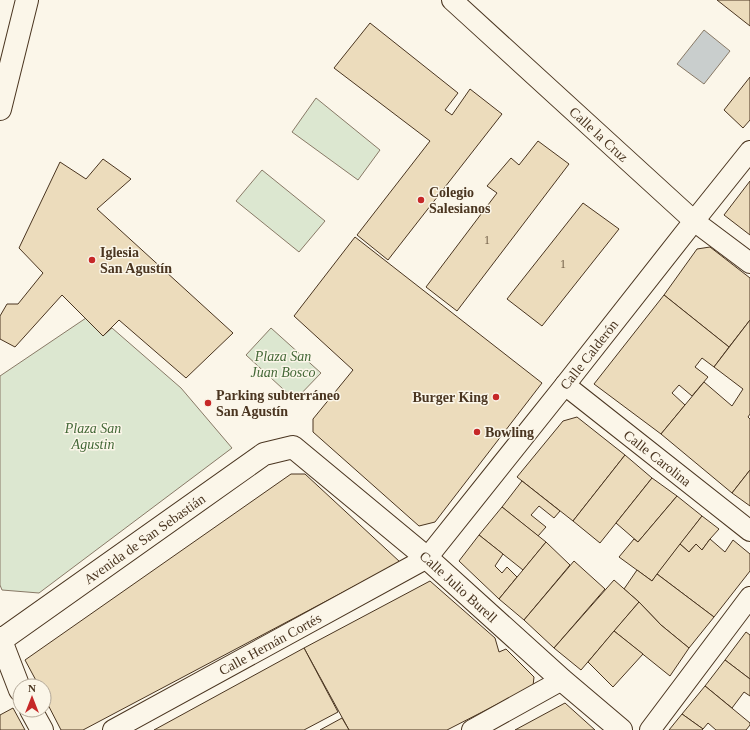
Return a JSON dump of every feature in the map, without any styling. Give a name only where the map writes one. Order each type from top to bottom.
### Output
[{"type":"main road","points":[[0,109],[27,0]]},
{"type":"main road","name":"Calle Julio Burell","points":[[293,446],[427,558],[562,680],[621,730]]},
{"type":"main road","name":"Avenida de San Sebastián","points":[[0,640],[264,454],[293,446]]},
{"type":"main road","points":[[0,640],[15,678]]},
{"type":"main road","points":[[35,718],[42,730]]},
{"type":"street","name":"Calle la Cruz","points":[[452,0],[694,221],[750,263]]},
{"type":"street","name":"Calle Calderón","points":[[427,558],[750,151]]},
{"type":"street","name":"Calle Carolina","points":[[565,385],[750,531]]},
{"type":"street","name":"Calle Hernán Cortés","points":[[113,730],[427,558]]},
{"type":"street","points":[[650,730],[750,597]]},
{"type":"street","points":[[472,730],[562,680]]},
{"type":"green space","points":[[316,98],[380,150],[358,180],[292,132]]},
{"type":"green space","points":[[262,170],[325,221],[299,252],[236,201]]},
{"type":"green space","name":"Plaza San Agustin","points":[[86,318],[103,336],[112,328],[181,388],[232,448],[39,593],[2,590],[0,585],[0,376]]},
{"type":"green space","name":"Plaza San Juan Bosco","points":[[271,328],[321,373],[295,400],[246,355]]},
{"type":"shaded area","points":[[704,30],[730,51],[704,84],[677,64]]},
{"type":"building","points":[[717,0],[750,0],[750,26]]},
{"type":"building","points":[[370,23],[458,93],[445,110],[452,115],[470,89],[502,114],[388,260],[357,235],[430,141],[334,68]]},
{"type":"building","points":[[750,77],[750,120],[743,128],[724,110]]},
{"type":"building","points":[[538,141],[569,164],[457,311],[426,287],[497,193],[487,186],[511,158],[519,165]]},
{"type":"building","name":"Iglesia San Agustín","points":[[103,159],[131,179],[97,209],[233,333],[186,378],[119,320],[103,336],[62,295],[15,347],[0,339],[0,316],[7,304],[18,304],[43,273],[19,248],[60,162],[86,179]]},
{"type":"building","points":[[750,181],[750,235],[724,215]]},
{"type":"building","points":[[583,203],[619,229],[542,326],[507,299]]},
{"type":"building","points":[[355,237],[542,383],[435,522],[419,526],[313,432],[313,419],[353,370],[294,316]]},
{"type":"building","points":[[710,247],[750,278],[750,320],[729,347],[664,295],[697,249]]},
{"type":"building","points":[[664,295],[729,347],[714,367],[702,358],[695,367],[708,377],[692,396],[679,385],[672,393],[685,405],[661,434],[594,384]]},
{"type":"building","points":[[750,320],[750,414],[748,417],[750,419],[750,470],[732,493],[661,434],[704,382],[732,406],[743,389],[714,367]]},
{"type":"building","points":[[577,417],[625,455],[573,521],[517,477],[563,421]]},
{"type":"building","points":[[625,455],[652,478],[600,543],[573,521]]},
{"type":"building","points":[[750,470],[750,506],[732,493]]},
{"type":"building","points":[[291,474],[305,474],[400,562],[83,730],[61,730],[52,713],[52,678],[35,678],[25,660]]},
{"type":"building","points":[[652,478],[677,496],[638,542],[616,523]]},
{"type":"building","points":[[522,481],[560,511],[554,518],[539,506],[531,515],[546,527],[538,536],[502,507]]},
{"type":"building","points":[[677,496],[702,516],[652,581],[619,557],[634,539],[638,542]]},
{"type":"building","points":[[502,507],[546,542],[523,570],[479,535]]},
{"type":"building","points":[[702,516],[719,529],[702,550],[696,544],[689,552],[680,544]]},
{"type":"building","points":[[479,535],[503,554],[495,566],[502,573],[507,567],[517,577],[499,599],[459,561]]},
{"type":"building","points":[[710,539],[725,552],[733,540],[750,554],[750,571],[714,617],[657,574],[680,544],[689,552],[696,544],[702,550]]},
{"type":"building","points":[[546,542],[570,565],[524,620],[499,599]]},
{"type":"building","points":[[574,561],[605,589],[554,648],[524,620]]},
{"type":"building","points":[[637,570],[652,581],[657,574],[714,617],[689,648],[661,625],[624,589]]},
{"type":"building","points":[[614,580],[639,602],[581,670],[554,648]]},
{"type":"building","points":[[430,581],[495,638],[499,652],[506,649],[534,677],[533,686],[447,730],[349,730],[304,648]]},
{"type":"building","points":[[639,602],[661,625],[689,648],[670,676],[614,631]]},
{"type":"building","points":[[614,631],[643,654],[613,687],[588,662]]},
{"type":"building","points":[[746,632],[750,635],[750,679],[725,660]]},
{"type":"building","points":[[304,648],[338,712],[304,730],[154,730]]},
{"type":"building","points":[[725,660],[750,679],[750,696],[744,692],[732,708],[705,686]]},
{"type":"building","points":[[705,686],[750,723],[746,730],[716,730],[708,723],[703,729],[682,714]]},
{"type":"building","points":[[565,703],[595,730],[515,730]]},
{"type":"building","points":[[12,709],[12,718],[18,718],[25,730],[0,730],[0,715]]},
{"type":"building","points":[[682,714],[703,729],[669,730]]},
{"type":"building","points":[[342,718],[349,730],[320,730]]},
{"type":"place","name":"Colegio Salesianos","points":[[421,200]]},
{"type":"place","name":"Iglesia San Agustín","points":[[92,260]]},
{"type":"place","name":"Burger King","points":[[496,397]]},
{"type":"place","name":"Parking subterráneo San Agustín","points":[[208,403]]},
{"type":"place","name":"Bowling","points":[[477,432]]}]
